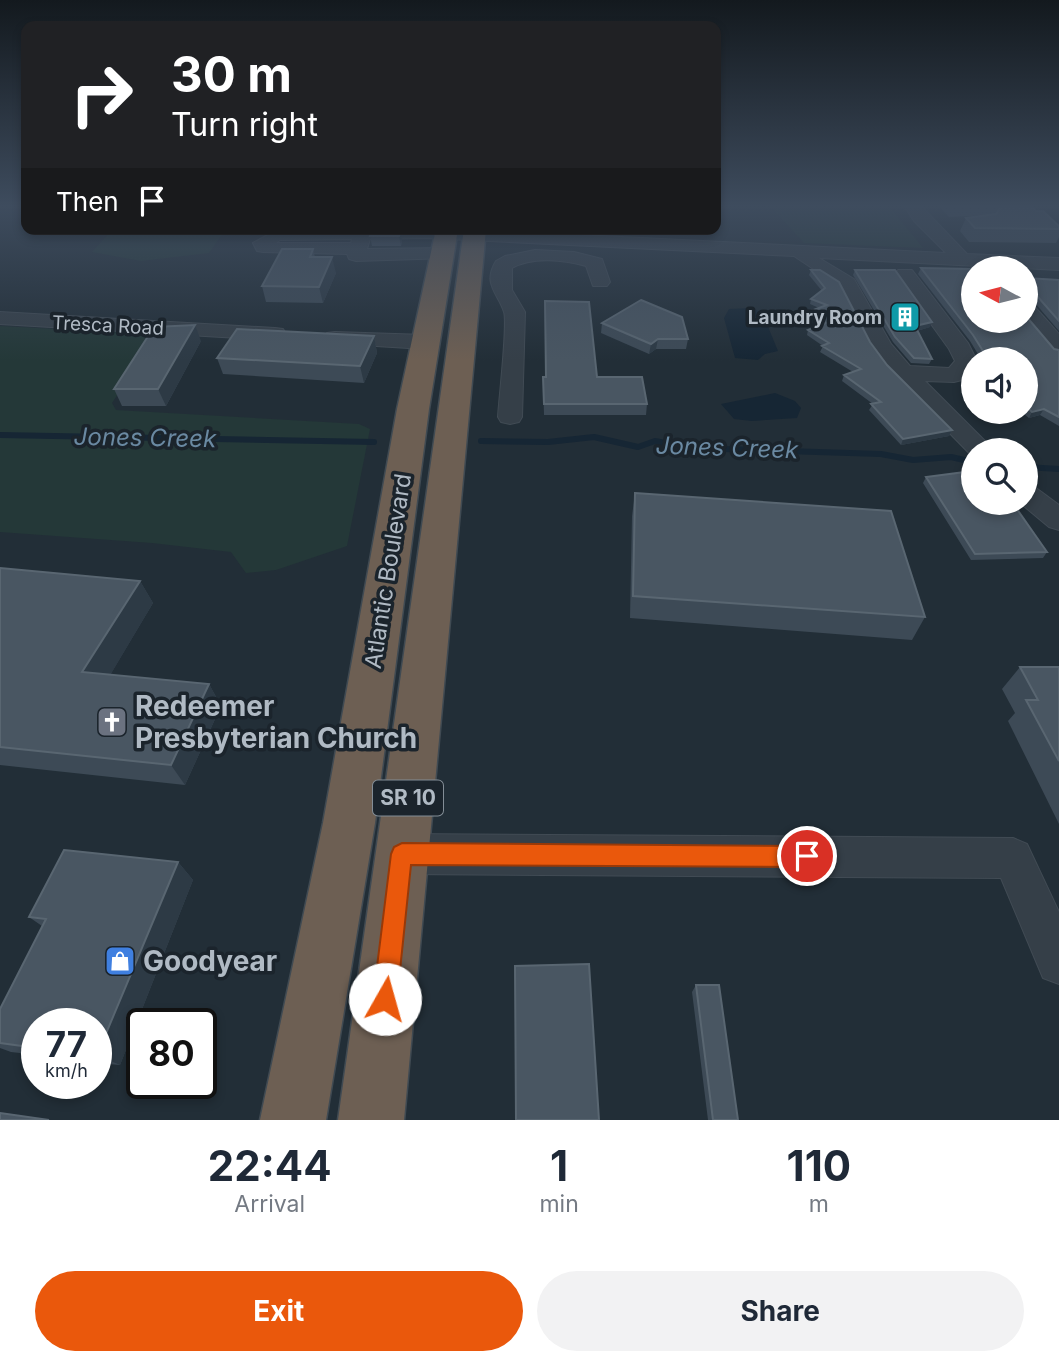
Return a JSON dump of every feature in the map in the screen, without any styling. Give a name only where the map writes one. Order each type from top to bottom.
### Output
[{"type":"highway","name":"Atlantic Boulevard","points":[[293,1120],[357,769],[441,359],[454,256]]},
{"type":"highway","name":"Atlantic Boulevard","points":[[371,1120],[402,854],[441,359],[454,256]]},
{"type":"highway","points":[[357,769],[376,792],[370,835],[402,854]]},
{"type":"street","points":[[510,417],[514,312],[502,297],[503,265],[510,260],[551,256]]},
{"type":"street","points":[[557,256],[595,263],[600,282]]},
{"type":"street","points":[[804,256],[847,283],[881,346],[969,438]]},
{"type":"street","points":[[888,256],[961,259]]},
{"type":"street","points":[[1038,263],[1059,264]]},
{"type":"street","points":[[905,274],[960,348],[965,361],[963,369],[954,375],[905,373]]},
{"type":"street","name":"Tresca Road","points":[[0,318],[292,335]]},
{"type":"street","points":[[1038,323],[1059,348]]},
{"type":"street","points":[[316,337],[441,359]]},
{"type":"street","points":[[1038,503],[1059,520]]},
{"type":"street","points":[[402,854],[1013,858],[1059,962]]},
{"type":"green space","points":[[115,256],[181,256],[141,261]]},
{"type":"green space","points":[[0,326],[149,334],[154,340],[112,403],[116,410],[359,424],[370,429],[347,546],[276,570],[246,573],[231,552],[152,543],[0,532]]},
{"type":"water","points":[[751,308],[762,312],[778,351],[765,354],[758,360],[735,358],[724,318],[729,309]]},
{"type":"water","points":[[775,393],[795,401],[801,408],[797,418],[752,421],[734,419],[721,404]]},
{"type":"building","points":[[278,256],[332,257],[319,287],[262,286]]},
{"type":"building","points":[[921,268],[961,269],[961,320]]},
{"type":"building","points":[[811,270],[820,270],[839,282],[870,342],[887,365],[952,430],[903,439],[871,404],[881,402],[844,375],[861,369],[822,346],[829,343],[808,330],[826,323],[808,312],[827,305],[811,299],[825,288]]},
{"type":"building","points":[[855,270],[895,270],[932,322],[915,326],[932,359],[914,358],[895,337]]},
{"type":"building","points":[[1038,279],[1059,280],[1059,321],[1038,297]]},
{"type":"building","points":[[641,300],[682,317],[688,339],[658,339],[651,344],[602,323]]},
{"type":"building","points":[[545,301],[589,302],[597,377],[642,377],[647,404],[544,404]]},
{"type":"building","points":[[195,325],[158,389],[114,389],[154,327]]},
{"type":"building","points":[[237,329],[374,336],[360,366],[217,358]]},
{"type":"building","points":[[1038,330],[1054,349],[1059,350],[1059,417],[1044,409],[1038,410],[1038,347],[980,347],[971,333],[1038,333]]},
{"type":"building","points":[[961,473],[961,515],[1021,515],[1047,552],[975,554],[926,477]]},
{"type":"building","points":[[635,493],[891,511],[925,617],[633,596]]},
{"type":"building","points":[[0,568],[140,581],[82,672],[209,684],[171,765],[0,747]]},
{"type":"building","points":[[1020,667],[1059,667],[1059,761],[1026,700],[1038,700]]},
{"type":"building","points":[[64,850],[178,862],[112,1019],[112,1008],[21,1008],[21,1046],[0,1043],[0,1009],[46,919],[29,917]]},
{"type":"building","points":[[589,964],[599,1120],[516,1120],[515,966]]},
{"type":"building","points":[[696,985],[719,985],[738,1120],[713,1120]]},
{"type":"building","points":[[0,1113],[49,1120],[0,1120]]},
{"type":"waterway","name":"Jones Creek","points":[[0,435],[374,442]]},
{"type":"waterway","name":"Jones Creek","points":[[481,441],[548,442],[594,437],[638,447],[655,441],[681,446],[699,444],[723,449],[881,454],[913,460],[951,457],[961,459]]},
{"type":"waterway","name":"Jones Creek","points":[[1038,468],[1059,469]]},
{"type":"place","name":"Laundry Room","points":[[905,317]]},
{"type":"place","name":"Redeemer Presbyterian Church","points":[[112,722]]},
{"type":"place","name":"Goodyear","points":[[120,961]]},
{"type":"route","points":[[385,999],[402,854],[807,856]]}]
